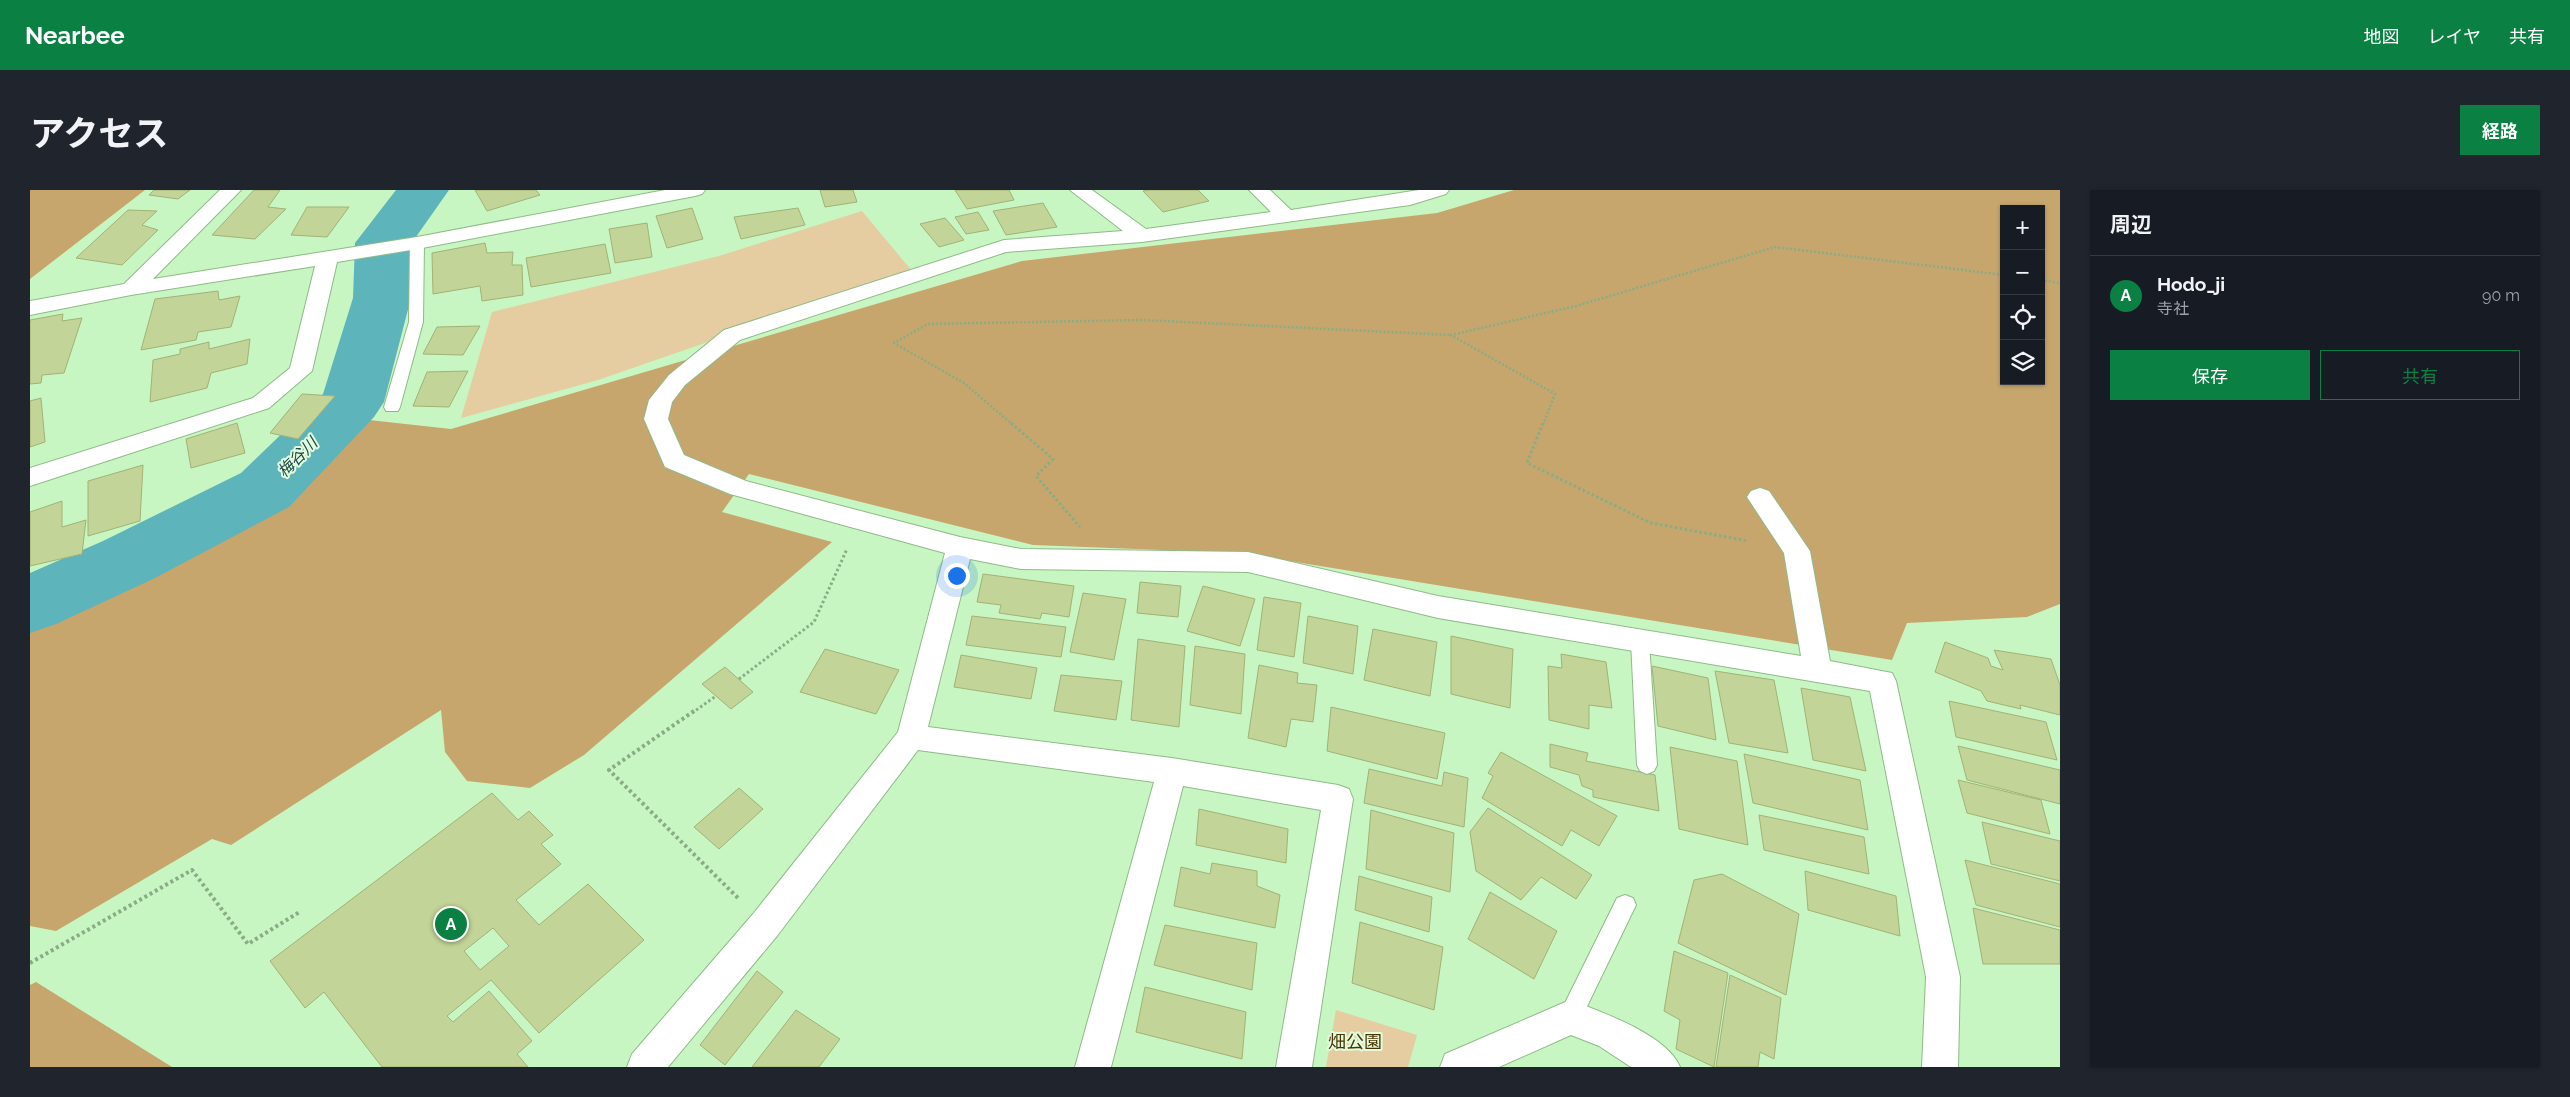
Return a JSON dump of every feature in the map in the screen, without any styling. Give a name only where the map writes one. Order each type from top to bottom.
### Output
[{"type":"street","points":[[131,289],[231,190]]},
{"type":"street","points":[[30,308],[131,289],[327,259],[695,190]]},
{"type":"street","points":[[1080,190],[1142,236]]},
{"type":"street","points":[[1259,190],[1286,216]]},
{"type":"street","points":[[1439,190],[1410,199],[1142,236],[1004,246],[732,334],[677,380],[661,400],[656,419],[674,461],[739,488],[861,519],[960,547],[1022,559],[1248,562],[1438,607],[1882,681],[1943,977],[1940,1067]]},
{"type":"street","points":[[30,477],[261,403],[301,371],[327,259]]},
{"type":"street","points":[[1760,497],[1797,551],[1818,670]]},
{"type":"street","points":[[645,1067],[765,925],[911,737],[960,547]]},
{"type":"street","points":[[911,737],[1172,771],[1338,799],[1294,1067]]},
{"type":"street","points":[[1093,1067],[1172,771]]},
{"type":"street","points":[[1458,1067],[1570,1017],[1611,1033],[1662,1067]]},
{"type":"lane","points":[[392,406],[416,322],[417,243]]},
{"type":"lane","points":[[1640,640],[1647,765]]},
{"type":"lane","points":[[1570,1017],[1625,905]]},
{"type":"path","points":[[1104,560],[1056,497],[1036,476],[1053,460],[964,383],[894,343],[928,324],[1142,320],[1451,335],[1576,306],[1775,247],[2000,275]]},
{"type":"path","points":[[2045,281],[2060,283]]},
{"type":"path","points":[[1451,335],[1555,394],[1527,463],[1651,523],[1797,551]]},
{"type":"path","points":[[739,679],[814,622],[861,519]]},
{"type":"path","points":[[716,696],[609,770],[765,925]]},
{"type":"path","points":[[30,963],[192,870],[248,944],[300,911]]},
{"type":"green space","points":[[862,211],[912,271],[598,380],[461,418],[492,312],[719,256]]},
{"type":"green space","name":"畑公園","points":[[1336,1010],[1417,1035],[1408,1067],[1326,1067]]},
{"type":"shaded area","points":[[30,190],[145,190],[30,279]]},
{"type":"shaded area","points":[[1514,190],[2060,190],[2060,604],[2027,617],[1907,623],[1892,660],[1241,553],[1033,545],[749,474],[722,512],[832,542],[584,755],[530,788],[467,781],[445,752],[441,710],[231,845],[212,839],[56,931],[30,926],[30,619],[277,497],[360,419],[451,429],[1022,261],[1437,213]]},
{"type":"shaded area","points":[[36,982],[172,1067],[30,1067],[30,985]]},
{"type":"building","points":[[154,190],[190,190],[178,199],[149,195]]},
{"type":"building","points":[[254,190],[280,190],[268,207],[286,209],[255,239],[212,235]]},
{"type":"building","points":[[475,190],[536,190],[540,195],[487,211]]},
{"type":"building","points":[[820,190],[853,190],[857,202],[825,207]]},
{"type":"building","points":[[955,190],[1009,190],[1014,200],[967,209]]},
{"type":"building","points":[[1198,190],[1209,201],[1163,212],[1143,191]]},
{"type":"building","points":[[1043,203],[1057,227],[1006,235],[993,211]]},
{"type":"building","points":[[307,207],[349,207],[327,237],[291,235]]},
{"type":"building","points":[[692,208],[703,239],[667,248],[656,216]]},
{"type":"building","points":[[798,208],[805,225],[741,239],[734,217]]},
{"type":"building","points":[[128,210],[157,211],[142,225],[158,230],[122,265],[76,258]]},
{"type":"building","points":[[978,212],[989,230],[966,234],[955,217]]},
{"type":"building","points":[[945,218],[964,240],[939,247],[920,224]]},
{"type":"building","points":[[647,223],[652,257],[615,263],[609,229]]},
{"type":"building","points":[[485,243],[487,253],[513,252],[512,265],[522,265],[523,295],[482,301],[480,286],[433,294],[432,253]]},
{"type":"building","points":[[605,244],[611,273],[531,287],[526,258]]},
{"type":"building","points":[[218,291],[219,300],[240,296],[231,327],[198,332],[196,340],[141,350],[155,299]]},
{"type":"building","points":[[63,314],[62,321],[82,318],[64,373],[42,375],[41,383],[30,384],[30,320]]},
{"type":"building","points":[[480,326],[463,355],[423,354],[437,327]]},
{"type":"building","points":[[250,339],[247,364],[211,373],[207,388],[150,402],[153,360],[180,354],[180,349],[209,342],[209,349]]},
{"type":"building","points":[[468,371],[449,407],[413,406],[427,372]]},
{"type":"building","points":[[302,394],[335,396],[298,439],[270,433]]},
{"type":"building","points":[[41,398],[45,442],[30,447],[30,401]]},
{"type":"building","points":[[237,423],[245,453],[191,468],[186,439]]},
{"type":"building","points":[[143,465],[140,521],[88,536],[88,481]]},
{"type":"building","points":[[62,501],[62,527],[86,520],[82,554],[30,566],[30,512]]},
{"type":"building","points":[[983,574],[1074,586],[1069,617],[1042,613],[1040,619],[999,613],[1001,605],[977,602]]},
{"type":"building","points":[[1140,582],[1181,586],[1178,617],[1137,613]]},
{"type":"building","points":[[1203,586],[1255,599],[1240,646],[1187,631]]},
{"type":"building","points":[[1083,593],[1126,599],[1114,660],[1070,652]]},
{"type":"building","points":[[1264,597],[1301,603],[1294,657],[1257,650]]},
{"type":"building","points":[[972,616],[1066,627],[1061,657],[966,645]]},
{"type":"building","points":[[1308,616],[1358,626],[1353,674],[1303,663]]},
{"type":"building","points":[[1373,629],[1437,642],[1430,696],[1364,680]]},
{"type":"building","points":[[1451,636],[1513,649],[1510,708],[1451,694]]},
{"type":"building","points":[[1138,639],[1185,646],[1179,727],[1131,720]]},
{"type":"building","points":[[1945,642],[1988,658],[1991,666],[2003,670],[1994,650],[2051,659],[2060,685],[2060,715],[2020,705],[2021,709],[1987,701],[1981,691],[1935,672]]},
{"type":"building","points":[[1195,646],[1245,654],[1241,714],[1190,705]]},
{"type":"building","points":[[825,649],[899,670],[876,714],[800,692]]},
{"type":"building","points":[[1561,654],[1606,662],[1612,708],[1589,705],[1589,729],[1549,720],[1548,666],[1562,668]]},
{"type":"building","points":[[961,655],[1037,668],[1031,699],[954,687]]},
{"type":"building","points":[[1259,665],[1298,673],[1297,683],[1317,685],[1313,722],[1291,719],[1286,747],[1248,738]]},
{"type":"building","points":[[1652,666],[1708,678],[1716,740],[1658,726]]},
{"type":"building","points":[[725,667],[753,692],[731,709],[702,684]]},
{"type":"building","points":[[1715,671],[1774,680],[1788,753],[1729,743]]},
{"type":"building","points":[[1061,675],[1122,681],[1116,720],[1054,711]]},
{"type":"building","points":[[1801,688],[1850,697],[1866,771],[1813,760]]},
{"type":"building","points":[[1949,701],[2046,722],[2057,760],[1956,737]]},
{"type":"building","points":[[1331,707],[1445,733],[1437,779],[1327,751]]},
{"type":"building","points":[[1550,744],[1588,753],[1586,761],[1655,775],[1659,811],[1593,797],[1593,790],[1582,786],[1579,775],[1550,767]]},
{"type":"building","points":[[1958,746],[2060,770],[2060,804],[1967,780]]},
{"type":"building","points":[[1670,747],[1737,761],[1748,845],[1679,829]]},
{"type":"building","points":[[1501,752],[1617,816],[1599,846],[1571,830],[1562,846],[1482,798],[1493,776],[1488,773]]},
{"type":"building","points":[[1744,754],[1860,780],[1868,830],[1753,803]]},
{"type":"building","points":[[1369,769],[1442,786],[1444,772],[1468,778],[1464,827],[1364,803]]},
{"type":"building","points":[[1958,780],[2041,800],[2050,834],[1967,813]]},
{"type":"building","points":[[739,788],[763,809],[719,849],[694,827]]},
{"type":"building","points":[[492,793],[518,820],[529,811],[553,835],[541,844],[561,864],[516,900],[539,925],[588,884],[644,940],[539,1033],[491,980],[447,1016],[453,1022],[489,991],[532,1041],[517,1054],[528,1067],[382,1067],[324,992],[305,1008],[270,961]],"holes":[[[493,928],[509,946],[480,970],[464,951]]]},
{"type":"building","points":[[1488,808],[1592,875],[1576,899],[1541,877],[1521,900],[1476,871],[1470,832]]},
{"type":"building","points":[[1199,809],[1288,829],[1286,863],[1196,845]]},
{"type":"building","points":[[1371,810],[1454,833],[1450,892],[1366,869]]},
{"type":"building","points":[[1759,815],[1864,837],[1869,874],[1764,850]]},
{"type":"building","points":[[1982,822],[2060,841],[2060,881],[1991,864]]},
{"type":"building","points":[[1965,860],[2060,884],[2060,927],[1976,905]]},
{"type":"building","points":[[1212,863],[1257,871],[1257,886],[1280,895],[1275,928],[1174,906],[1181,867],[1210,874]]},
{"type":"building","points":[[1805,871],[1896,896],[1900,936],[1808,910]]},
{"type":"building","points":[[1722,874],[1799,914],[1786,995],[1678,943],[1694,880]]},
{"type":"building","points":[[1359,876],[1432,897],[1429,932],[1355,910]]},
{"type":"building","points":[[1490,892],[1557,931],[1534,979],[1468,939]]},
{"type":"building","points":[[1973,908],[2060,930],[2060,964],[1983,964]]},
{"type":"building","points":[[1360,922],[1443,947],[1434,1010],[1352,983]]},
{"type":"building","points":[[1165,925],[1257,943],[1252,990],[1154,965]]},
{"type":"building","points":[[1674,951],[1728,973],[1714,1067],[1676,1049],[1680,1020],[1664,1011]]},
{"type":"building","points":[[757,971],[783,992],[725,1065],[700,1045]]},
{"type":"building","points":[[1730,975],[1781,998],[1774,1059],[1760,1052],[1758,1067],[1716,1067]]},
{"type":"building","points":[[1145,987],[1246,1012],[1242,1059],[1136,1032]]},
{"type":"building","points":[[796,1010],[840,1039],[819,1067],[752,1067]]},
{"type":"waterway","name":"梅谷川","points":[[30,604],[128,560],[265,490],[352,402],[382,298],[383,243],[423,190]]},
{"type":"place","name":"Hodo_ji","points":[[451,924]]}]
